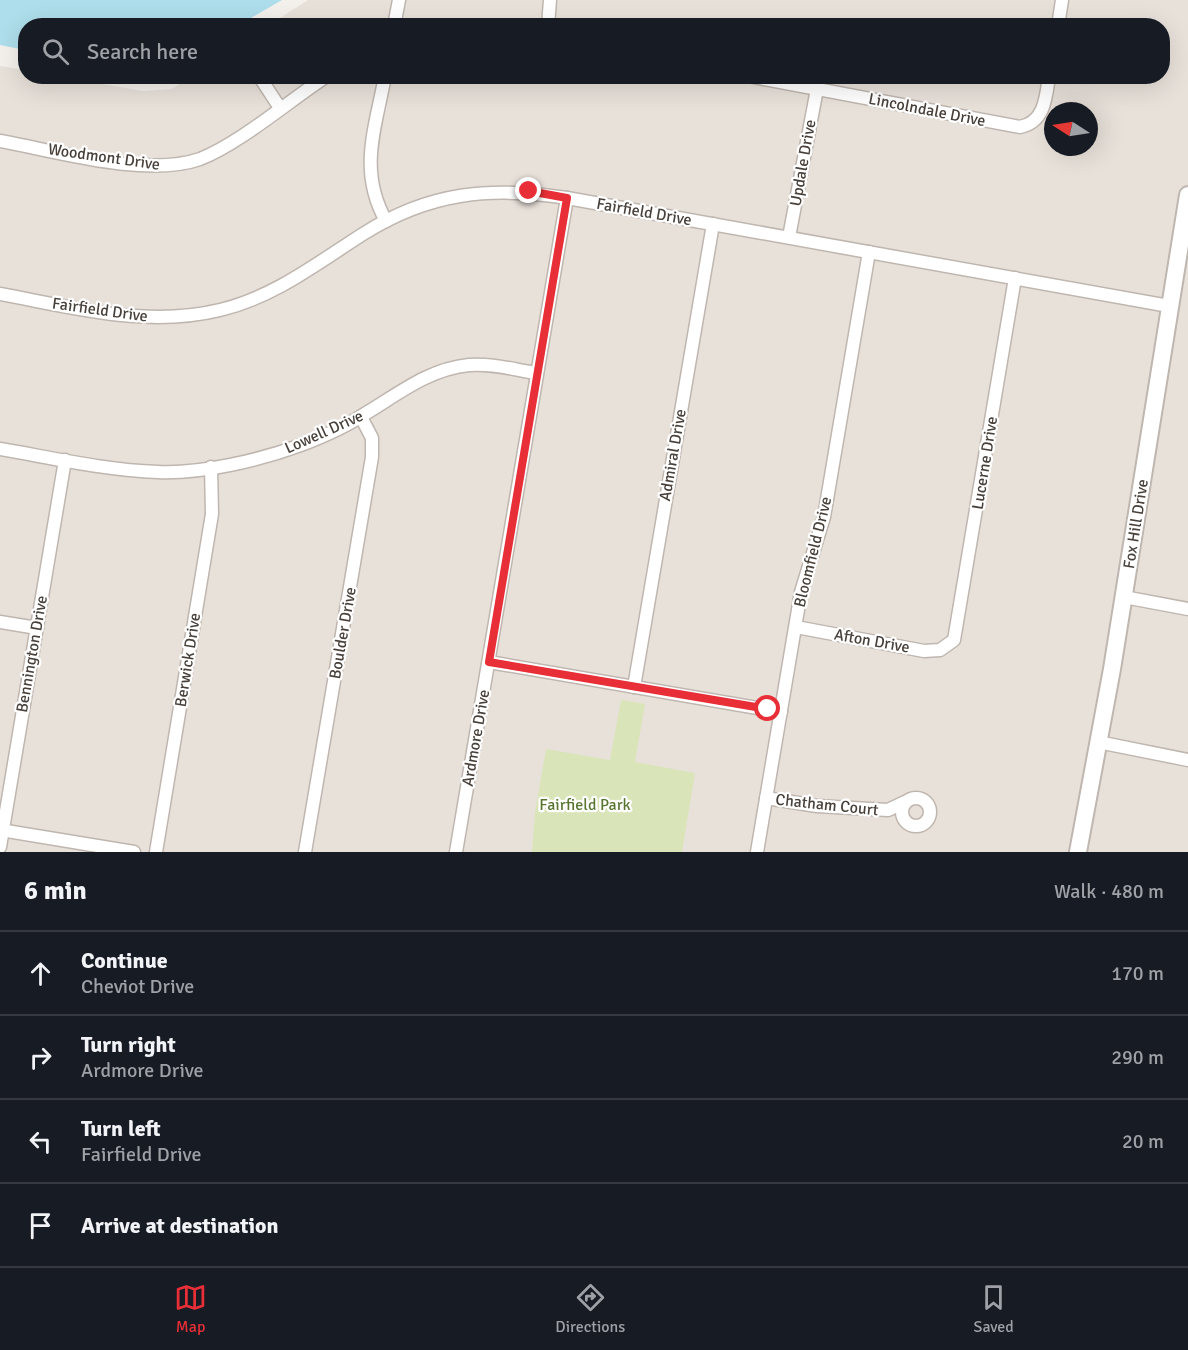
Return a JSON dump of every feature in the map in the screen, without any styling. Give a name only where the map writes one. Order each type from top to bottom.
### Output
[{"type":"street","points":[[396,18],[399,0]]},
{"type":"street","points":[[549,18],[550,0]]},
{"type":"street","points":[[1059,18],[1062,0]]},
{"type":"street","points":[[264,84],[280,108]]},
{"type":"street","name":"Woodmont Drive","points":[[0,141],[125,163],[163,166],[202,158],[234,140],[315,84]]},
{"type":"street","points":[[384,84],[370,177],[374,195],[386,221]]},
{"type":"street","name":"Lincolndale Drive","points":[[790,84],[1014,127],[1033,122],[1045,103],[1049,84]]},
{"type":"street","name":"Updale Drive","points":[[789,237],[817,89]]},
{"type":"street","name":"Fairfield Drive","points":[[0,294],[122,316],[161,318],[201,314],[249,302],[286,285],[386,221],[428,203],[468,193],[529,191],[1169,306]]},
{"type":"street","name":"Fox Hill Drive","points":[[1078,852],[1124,597],[1188,195]]},
{"type":"street","name":"Ardmore Drive","points":[[456,852],[567,198]]},
{"type":"street","name":"Admiral Drive","points":[[634,687],[713,224]]},
{"type":"street","name":"Bloomfield Drive","points":[[757,852],[806,573],[824,517],[869,252]]},
{"type":"street","name":"Lucerne Drive","points":[[948,646],[957,631],[1015,278]]},
{"type":"street","name":"Lowell Drive","points":[[0,449],[105,468],[161,472],[211,466],[248,460],[301,445],[361,417],[416,382],[448,369],[488,365],[537,373]]},
{"type":"street","name":"Boulder Drive","points":[[305,852],[372,457],[372,438],[361,417]]},
{"type":"street","name":"Bennington Drive","points":[[0,847],[65,460]]},
{"type":"street","name":"Berwick Drive","points":[[156,852],[212,514],[211,466]]},
{"type":"street","points":[[1124,597],[1188,609]]},
{"type":"street","points":[[0,622],[37,628]]},
{"type":"street","name":"Afton Drive","points":[[796,627],[924,651],[940,650],[948,646]]},
{"type":"street","points":[[489,662],[781,711]]},
{"type":"street","points":[[1098,742],[1188,760]]},
{"type":"street","name":"Chatham Court","points":[[766,798],[817,806],[888,810],[905,802]]},
{"type":"street","points":[[904,820],[911,826],[921,826],[928,820],[930,811],[923,799],[913,798],[905,802]]},
{"type":"street","name":"Chatham Court","points":[[904,820],[901,811],[905,802]]},
{"type":"street","name":"Chatham Court","points":[[888,810],[904,820]]},
{"type":"street","points":[[1,831],[134,852]]},
{"type":"shaded area","points":[[308,0],[1188,0],[1188,852],[0,852],[0,66],[18,69],[18,84],[102,84],[143,91],[172,89],[179,84],[1170,84],[1170,18],[280,18]]},
{"type":"green space","name":"Fairfield Park","points":[[621,700],[645,704],[635,762],[695,773],[682,852],[532,852],[535,812],[546,749],[610,760]]},
{"type":"water","points":[[0,0],[282,0],[251,18],[18,18],[18,49],[0,45]]},
{"type":"route","points":[[529,191],[567,198],[489,662],[768,709]]}]
